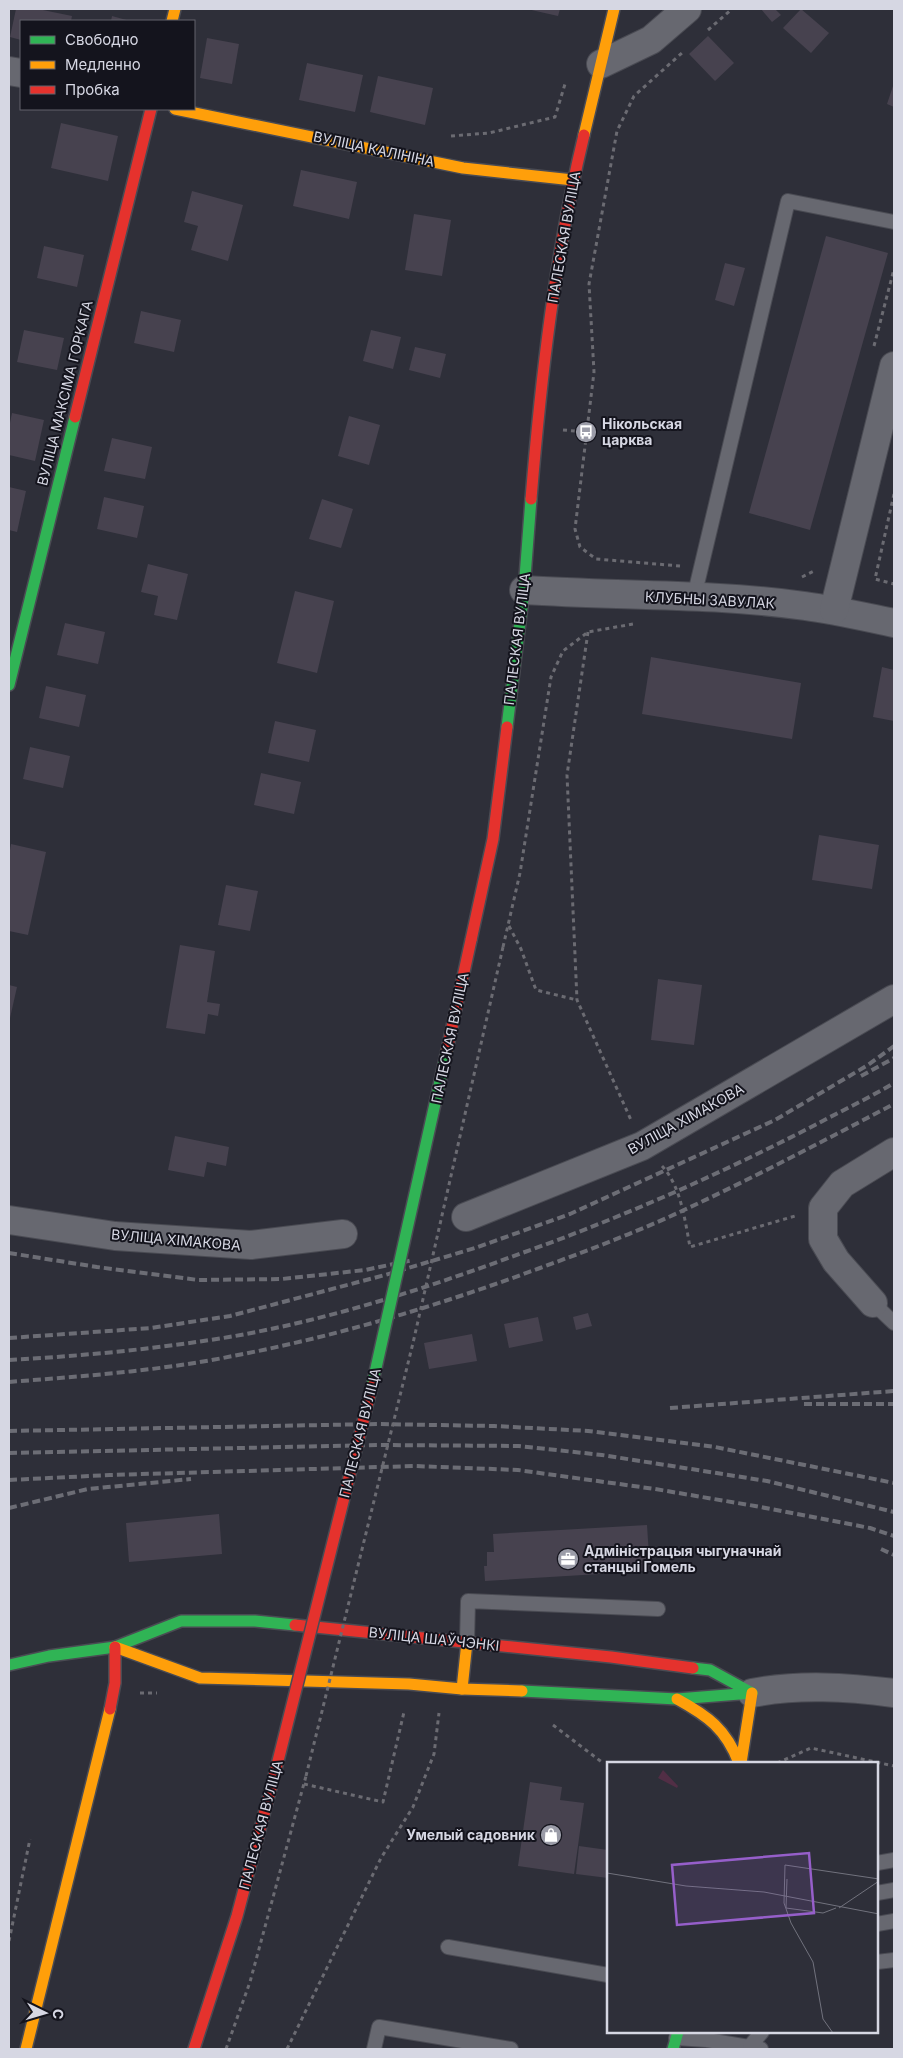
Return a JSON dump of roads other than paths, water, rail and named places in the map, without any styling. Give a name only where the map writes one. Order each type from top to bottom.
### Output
[{"type":"main road","name":"ПАЛЕСКАЯ ВУЛІЦА","points":[[194,2049],[237,1916],[276,1769],[382,1344],[493,838],[524,590],[538,427],[550,319],[573,180],[614,9]]},
{"type":"main road","name":"ВУЛІЦА МАКСІМА ГОРКАГА","points":[[9,685],[151,110]]},
{"type":"main road","name":"ВУЛІЦА КАЛІНІНА","points":[[181,110],[463,168],[573,180]]},
{"type":"main road","name":"ВУЛІЦА ШАЎЧЭНКІ","points":[[9,1665],[49,1656],[114,1647],[181,1620],[255,1621],[466,1642],[710,1670],[752,1693]]},
{"type":"main road","points":[[462,1689],[466,1642]]},
{"type":"main road","name":"ВУЛІЦА ШАЎЧЭНКІ","points":[[114,1647],[200,1678],[409,1684],[462,1689],[605,1694],[676,1699],[752,1693]]},
{"type":"main road","points":[[26,2049],[113,1695],[114,1647]]},
{"type":"main road","points":[[740,1762],[752,1693]]},
{"type":"main road","name":"ВУЛІЦА ШАЎЧЭНКІ","points":[[676,1699],[707,1715],[718,1725],[735,1749],[740,1762]]},
{"type":"street","points":[[600,64],[651,40],[685,10]]},
{"type":"street","points":[[834,610],[883,360]]},
{"type":"street","name":"КЛУБНЫ ЗАВУЛАК","points":[[524,590],[694,597],[803,605],[894,623]]},
{"type":"street","name":"ВУЛІЦА ХІМАКОВА","points":[[466,1218],[642,1146],[894,999]]},
{"type":"street","points":[[873,1303],[836,1261],[823,1239],[823,1208],[842,1184],[894,1152]]},
{"type":"street","name":"ВУЛІЦА ХІМАКОВА","points":[[9,1220],[115,1236],[251,1246],[343,1234]]},
{"type":"street","name":"ВУЛІЦА ШАЎЧЭНКІ","points":[[752,1693],[792,1687],[851,1687],[894,1693]]},
{"type":"lane","points":[[694,597],[788,202],[894,222]]},
{"type":"lane","points":[[873,1303],[894,1323]]},
{"type":"lane","points":[[466,1642],[468,1601],[658,1609]]},
{"type":"lane","points":[[878,1863],[894,1860]]},
{"type":"lane","points":[[878,1893],[894,1890]]},
{"type":"lane","points":[[878,1924],[894,1921]]},
{"type":"lane","points":[[448,1947],[607,1975]]},
{"type":"lane","points":[[878,1962],[894,1960]]},
{"type":"lane","points":[[374,2049],[379,2027],[467,2046],[510,2049]]},
{"type":"lane","points":[[676,2040],[755,2048],[762,2033]]},
{"type":"railway","points":[[9,1338],[151,1328],[230,1316],[385,1275],[475,1248],[570,1214],[775,1120],[868,1065],[894,1046]]},
{"type":"railway","points":[[861,1076],[894,1058]]},
{"type":"railway","points":[[9,1360],[119,1352],[229,1337],[304,1322],[377,1302],[560,1239],[671,1194],[779,1143],[894,1083]]},
{"type":"railway","points":[[9,1382],[121,1372],[205,1361],[311,1339],[427,1307],[595,1248],[649,1226],[737,1185],[894,1104]]},
{"type":"railway","points":[[9,1253],[198,1280],[282,1279],[365,1270],[413,1260]]},
{"type":"railway","points":[[670,1408],[894,1391]]},
{"type":"railway","points":[[804,1404],[894,1404]]},
{"type":"railway","points":[[9,1431],[377,1424],[494,1426],[588,1431],[715,1447],[894,1483]]},
{"type":"railway","points":[[9,1453],[378,1445],[519,1446],[602,1455],[767,1481],[894,1512]]},
{"type":"railway","points":[[9,1480],[110,1475],[414,1466],[518,1470],[655,1489],[755,1506],[870,1528],[894,1536]]},
{"type":"railway","points":[[9,1508],[88,1489],[191,1479]]},
{"type":"railway","points":[[881,1549],[894,1555]]},
{"type":"place","name":"Нікольская царква","points":[[586,432]]},
{"type":"place","name":"Адміністрацыя чыгуначнай станцыі Гомель","points":[[568,1559]]},
{"type":"place","name":"Умелый садовник","points":[[551,1835]]}]
